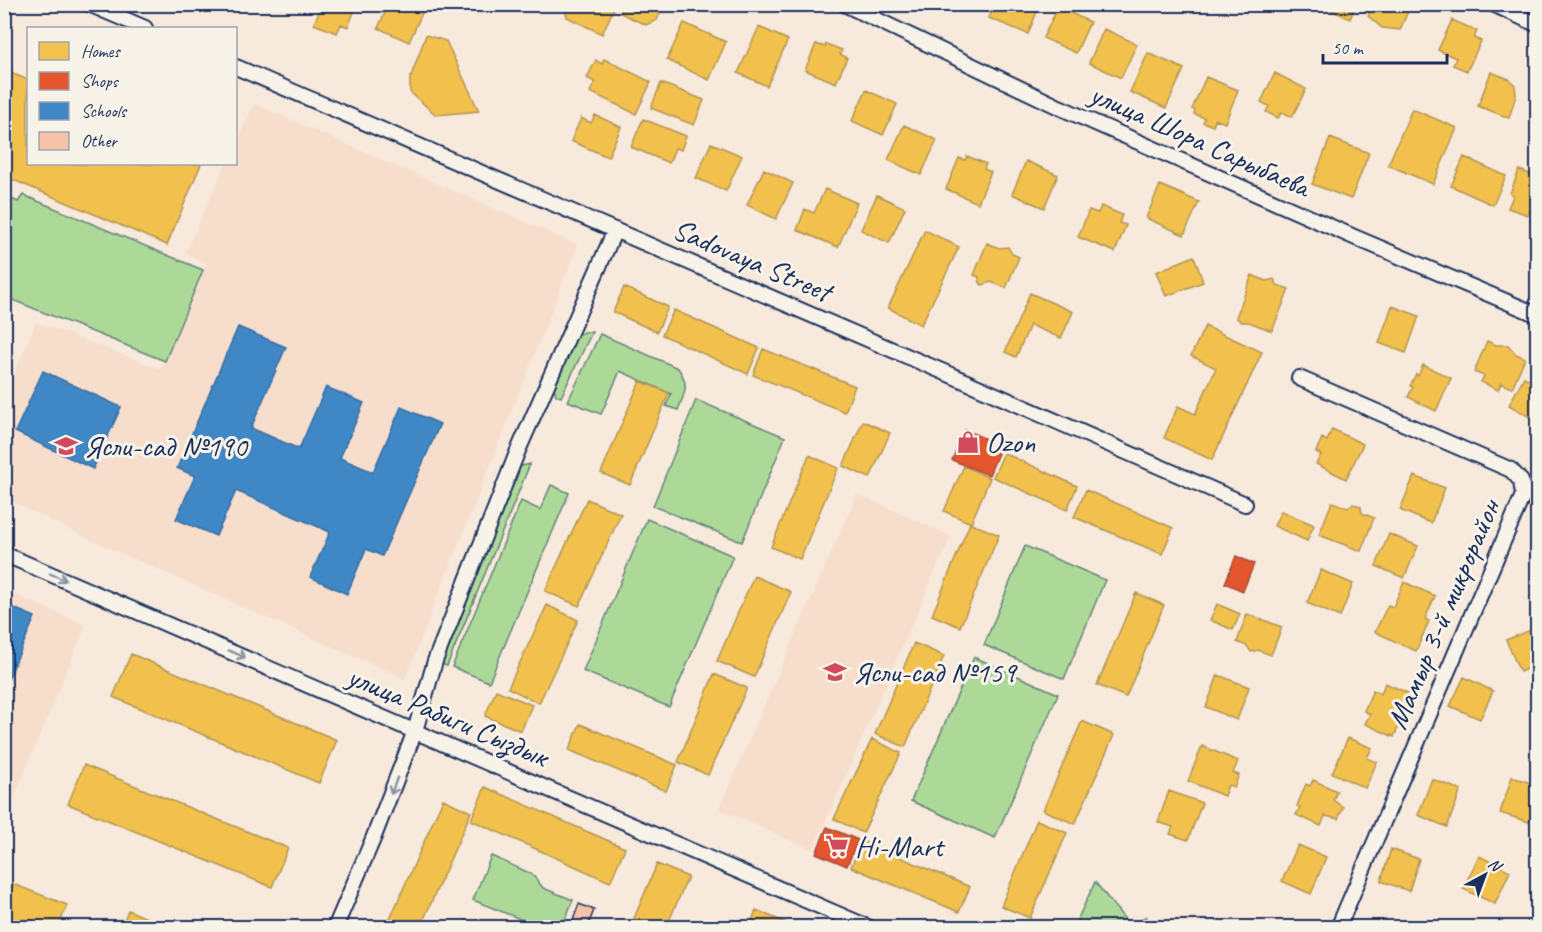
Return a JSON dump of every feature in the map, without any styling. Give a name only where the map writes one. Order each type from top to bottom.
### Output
[{"type":"street","points":[[89,4],[143,27]]},
{"type":"street","name":"улица Шора Сарыбаева","points":[[844,4],[1059,107],[1353,237],[1538,315]]},
{"type":"street","points":[[1493,4],[1538,25]]},
{"type":"street","name":"Sadovaya Street","points":[[237,67],[1245,504]]},
{"type":"street","points":[[335,927],[373,839],[415,731],[435,661],[517,453],[615,230]]},
{"type":"street","name":"Мамыр 3-й микрорайон","points":[[1299,378],[1510,470],[1521,481],[1523,495],[1338,927]]},
{"type":"street","name":"улица Рабиги Сыздык","points":[[4,554],[870,927]]},
{"type":"street","points":[[1534,927],[1538,920]]},
{"type":"shaded area","points":[[254,104],[578,245],[405,679],[87,538],[5,498],[5,395],[36,322],[161,369],[206,263],[185,253],[226,165],[237,165],[237,142]]},
{"type":"shaded area","name":"Ясли-сад №159","points":[[857,494],[951,536],[813,850],[719,809]]},
{"type":"shaded area","points":[[4,590],[86,625],[6,816],[4,815]]},
{"type":"green space","points":[[23,195],[203,270],[165,361],[5,297],[5,196],[18,202]]},
{"type":"green space","points":[[584,332],[592,332],[561,397],[556,395],[553,384],[574,337]]},
{"type":"green space","points":[[600,334],[678,368],[684,379],[685,389],[678,410],[666,406],[671,394],[620,371],[601,414],[568,401]]},
{"type":"green space","points":[[696,400],[785,437],[742,542],[653,506]]},
{"type":"green space","points":[[530,464],[447,666],[438,663],[518,467]]},
{"type":"green space","points":[[551,485],[569,493],[489,682],[452,667],[521,501],[540,510]]},
{"type":"green space","points":[[647,519],[733,556],[669,707],[583,671]]},
{"type":"green space","points":[[1025,546],[1105,580],[1064,679],[984,645]]},
{"type":"green space","points":[[974,657],[1058,694],[995,838],[911,801]]},
{"type":"green space","points":[[491,856],[532,874],[543,888],[573,900],[562,927],[540,927],[473,900]]},
{"type":"green space","points":[[1095,882],[1131,927],[1074,927]]},
{"type":"green space","points":[[1146,916],[1152,927],[1131,927]]},
{"type":"building: Homes","points":[[322,4],[357,4],[348,27],[341,24],[337,33],[314,24]]},
{"type":"building: Homes","points":[[389,4],[426,4],[409,42],[378,28]]},
{"type":"building: Homes","points":[[564,4],[616,4],[602,34],[567,17]]},
{"type":"building: Homes","points":[[624,4],[664,4],[657,20],[646,25],[620,13]]},
{"type":"building: Homes","points":[[995,4],[1040,4],[1028,34],[989,18]]},
{"type":"building: Homes","points":[[1318,4],[1356,4],[1350,19]]},
{"type":"building: Homes","points":[[1373,4],[1411,4],[1400,30],[1382,28],[1368,16]]},
{"type":"building: Homes","points":[[1058,7],[1090,22],[1076,53],[1043,38]]},
{"type":"building: Homes","points":[[1452,20],[1477,31],[1474,38],[1481,41],[1467,71],[1453,65],[1456,58],[1438,50]]},
{"type":"building: Homes","points":[[684,23],[726,42],[709,80],[667,60]]},
{"type":"building: Homes","points":[[759,27],[788,40],[767,86],[738,73]]},
{"type":"building: Homes","points":[[1104,29],[1137,44],[1121,78],[1089,63]]},
{"type":"building: Homes","points":[[426,35],[446,41],[479,111],[436,115],[410,92],[410,79]]},
{"type":"building: Homes","points":[[816,44],[825,47],[826,44],[842,50],[840,54],[847,58],[836,83],[805,70]]},
{"type":"building: Homes","points":[[1148,53],[1184,69],[1166,108],[1130,92]]},
{"type":"building: Homes","points":[[604,59],[651,82],[636,114],[590,92],[595,82],[587,78],[596,60],[602,64]]},
{"type":"building: Homes","points":[[4,70],[27,80],[27,165],[201,165],[167,245],[4,176]]},
{"type":"building: Homes","points":[[1491,72],[1509,79],[1515,85],[1516,95],[1509,118],[1478,106]]},
{"type":"building: Homes","points":[[1275,73],[1306,89],[1292,117],[1282,112],[1278,118],[1266,112],[1269,106],[1261,102]]},
{"type":"building: Homes","points":[[1206,77],[1238,90],[1225,123],[1215,119],[1213,126],[1203,122],[1205,118],[1194,114],[1195,110],[1192,109]]},
{"type":"building: Homes","points":[[661,83],[704,100],[694,125],[651,108]]},
{"type":"building: Homes","points":[[866,90],[897,104],[883,135],[852,121]]},
{"type":"building: Homes","points":[[1412,109],[1457,128],[1433,184],[1388,165]]},
{"type":"building: Homes","points":[[595,115],[621,127],[608,157],[571,141],[581,118],[591,123]]},
{"type":"building: Homes","points":[[643,119],[686,136],[681,150],[675,148],[669,163],[631,147]]},
{"type":"building: Homes","points":[[904,125],[937,140],[921,175],[888,160]]},
{"type":"building: Homes","points":[[1330,138],[1369,153],[1351,199],[1312,184]]},
{"type":"building: Homes","points":[[711,143],[742,156],[726,191],[696,178]]},
{"type":"building: Homes","points":[[967,156],[986,164],[984,169],[991,172],[978,203],[946,189],[959,158],[965,160]]},
{"type":"building: Homes","points":[[1464,157],[1506,176],[1493,205],[1451,186]]},
{"type":"building: Homes","points":[[1026,161],[1058,175],[1044,208],[1012,194]]},
{"type":"building: Homes","points":[[764,169],[793,183],[776,219],[747,205]]},
{"type":"building: Homes","points":[[1519,170],[1538,177],[1538,210],[1531,208],[1528,215],[1508,208],[1513,196],[1510,194]]},
{"type":"building: Homes","points":[[1160,185],[1199,202],[1184,235],[1146,218]]},
{"type":"building: Homes","points":[[825,189],[857,203],[838,247],[797,230],[805,209],[814,213]]},
{"type":"building: Homes","points":[[877,195],[905,208],[889,243],[861,230]]},
{"type":"building: Homes","points":[[1101,206],[1122,215],[1119,223],[1126,225],[1115,252],[1078,237],[1089,210],[1098,213]]},
{"type":"building: Homes","points":[[925,230],[959,247],[921,325],[888,308]]},
{"type":"building: Homes","points":[[987,243],[999,248],[1008,247],[1012,254],[1019,257],[1006,288],[991,282],[982,285],[979,277],[974,275]]},
{"type":"building: Homes","points":[[1194,256],[1203,282],[1166,296],[1156,272]]},
{"type":"building: Homes","points":[[1252,275],[1266,281],[1274,279],[1277,285],[1289,289],[1272,331],[1249,322],[1241,322],[1236,317]]},
{"type":"building: Homes","points":[[624,287],[668,307],[657,332],[613,312]]},
{"type":"building: Homes","points":[[1030,293],[1073,312],[1061,338],[1030,325],[1016,357],[1005,352]]},
{"type":"building: Homes","points":[[1392,306],[1419,316],[1406,353],[1379,343]]},
{"type":"building: Homes","points":[[674,310],[759,348],[748,374],[662,335]]},
{"type":"building: Homes","points":[[1205,326],[1262,352],[1212,460],[1164,438],[1178,406],[1195,414],[1216,368],[1191,356]]},
{"type":"building: Homes","points":[[1487,341],[1496,345],[1508,345],[1516,354],[1525,358],[1512,388],[1501,383],[1498,390],[1481,382],[1484,376],[1474,372]]},
{"type":"building: Homes","points":[[763,349],[855,386],[845,412],[753,375]]},
{"type":"building: Homes","points":[[1423,365],[1451,378],[1436,411],[1408,397],[1413,387],[1410,386]]},
{"type":"building: Homes","points":[[1524,377],[1535,379],[1538,385],[1538,416],[1535,420],[1509,405]]},
{"type":"building: Homes","points":[[640,381],[669,393],[630,485],[601,473]]},
{"type":"building: Homes","points":[[863,421],[890,433],[870,478],[843,466]]},
{"type":"building: Homes","points":[[1332,429],[1363,444],[1346,479],[1316,464],[1321,455],[1316,452],[1322,438],[1327,441]]},
{"type":"building: Homes","points":[[1004,453],[1077,486],[1067,510],[993,477]]},
{"type":"building: Homes","points":[[809,455],[838,468],[800,559],[771,547]]},
{"type":"building: Homes","points":[[964,466],[990,478],[971,523],[944,511]]},
{"type":"building: Homes","points":[[1414,476],[1445,488],[1431,523],[1400,510]]},
{"type":"building: Homes","points":[[1086,490],[1173,528],[1162,554],[1074,517]]},
{"type":"building: Homes","points":[[587,499],[621,514],[579,606],[545,591]]},
{"type":"building: Homes","points":[[1332,502],[1348,508],[1352,504],[1358,505],[1362,513],[1374,518],[1361,551],[1319,535]]},
{"type":"building: Homes","points":[[1281,511],[1314,525],[1307,541],[1274,526]]},
{"type":"building: Homes","points":[[970,523],[999,535],[960,627],[932,615]]},
{"type":"building: Homes","points":[[1389,534],[1418,546],[1404,578],[1376,566]]},
{"type":"building: Homes","points":[[1321,570],[1353,584],[1340,617],[1307,603]]},
{"type":"building: Homes","points":[[754,576],[791,592],[754,677],[717,661]]},
{"type":"building: Homes","points":[[1404,582],[1435,596],[1425,619],[1429,621],[1416,651],[1375,632],[1388,605],[1393,607]]},
{"type":"building: Homes","points":[[1136,593],[1164,605],[1126,697],[1097,685]]},
{"type":"building: Homes","points":[[1217,604],[1240,614],[1233,630],[1210,620]]},
{"type":"building: Homes","points":[[547,605],[578,620],[539,703],[508,688]]},
{"type":"building: Homes","points":[[1247,614],[1282,627],[1271,655],[1258,650],[1251,652],[1247,646],[1237,642]]},
{"type":"building: Homes","points":[[1538,627],[1538,664],[1520,672],[1506,640]]},
{"type":"building: Homes","points":[[914,643],[944,656],[905,747],[875,734]]},
{"type":"building: Homes","points":[[131,654],[337,740],[319,783],[113,697]]},
{"type":"building: Homes","points":[[714,674],[747,688],[708,775],[678,762]]},
{"type":"building: Homes","points":[[1218,675],[1249,687],[1237,720],[1206,707]]},
{"type":"building: Homes","points":[[1464,677],[1493,691],[1480,719],[1450,706]]},
{"type":"building: Homes","points":[[1385,683],[1412,695],[1394,737],[1365,724],[1370,714],[1364,711],[1373,690],[1381,694]]},
{"type":"building: Homes","points":[[496,690],[532,705],[521,731],[485,716]]},
{"type":"building: Homes","points":[[1082,721],[1114,735],[1075,824],[1043,810]]},
{"type":"building: Homes","points":[[580,724],[677,765],[666,791],[569,750]]},
{"type":"building: Homes","points":[[1348,738],[1372,748],[1367,758],[1377,762],[1365,788],[1332,773]]},
{"type":"building: Homes","points":[[872,739],[901,753],[863,833],[834,819]]},
{"type":"building: Homes","points":[[1202,746],[1238,761],[1233,773],[1239,775],[1234,787],[1228,785],[1224,796],[1188,781]]},
{"type":"building: Homes","points":[[84,765],[288,848],[272,887],[68,804]]},
{"type":"building: Homes","points":[[1512,777],[1538,785],[1538,797],[1529,822],[1500,813]]},
{"type":"building: Homes","points":[[1432,779],[1461,790],[1447,827],[1418,815]]},
{"type":"building: Homes","points":[[1313,780],[1337,791],[1333,800],[1343,807],[1338,819],[1325,816],[1321,826],[1296,815],[1300,807],[1297,806],[1306,784],[1310,786]]},
{"type":"building: Homes","points":[[485,787],[625,848],[610,882],[471,820]]},
{"type":"building: Homes","points":[[1169,791],[1202,803],[1188,840],[1170,834],[1173,827],[1158,822]]},
{"type":"building: Homes","points":[[443,799],[471,812],[420,928],[386,928]]},
{"type":"building: Homes","points":[[1037,820],[1067,833],[1030,918],[1001,906]]},
{"type":"building: Homes","points":[[862,841],[970,887],[959,912],[851,867]]},
{"type":"building: Homes","points":[[1298,845],[1326,857],[1311,894],[1282,881]]},
{"type":"building: Homes","points":[[1391,849],[1419,859],[1409,891],[1381,881]]},
{"type":"building: Homes","points":[[1479,856],[1510,871],[1495,904],[1463,889]]},
{"type":"building: Homes","points":[[657,864],[688,877],[666,928],[630,928]]},
{"type":"building: Homes","points":[[13,884],[67,905],[58,928],[4,928],[4,905]]},
{"type":"building: Homes","points":[[128,910],[168,927],[168,928],[121,928]]},
{"type":"building: Homes","points":[[756,910],[786,923],[784,928],[749,928]]},
{"type":"building: Homes","points":[[466,920],[484,928],[463,928]]},
{"type":"building: Shops","points":[[965,430],[989,440],[986,445],[999,451],[989,475],[952,460]]},
{"type":"building: Shops","points":[[1236,556],[1254,564],[1243,591],[1225,583]]},
{"type":"building: Shops","name":"Hi-Mart","points":[[827,827],[858,840],[847,866],[816,853]]},
{"type":"building: Schools","points":[[238,327],[286,347],[251,428],[299,449],[326,387],[364,403],[340,458],[373,472],[401,407],[440,424],[382,556],[366,549],[347,594],[310,577],[330,532],[236,491],[216,536],[176,519],[195,476],[177,468]]},
{"type":"building: Schools","name":"Ясли-сад №190","points":[[43,371],[121,407],[93,469],[15,432]]},
{"type":"building: Schools","name":"Ясли-сад №190","points":[[43,371],[121,407],[93,469],[15,432]]},
{"type":"building: Schools","points":[[4,604],[35,617],[4,689]]},
{"type":"building: Other","points":[[579,904],[594,910],[587,928],[570,928]]},
{"type":"place","name":"Ozon","points":[[968,442]]},
{"type":"place","name":"Ясли-сад №190","points":[[66,446]]},
{"type":"place","name":"Ясли-сад №159","points":[[835,672]]},
{"type":"place","name":"Hi-Mart","points":[[837,846]]}]
